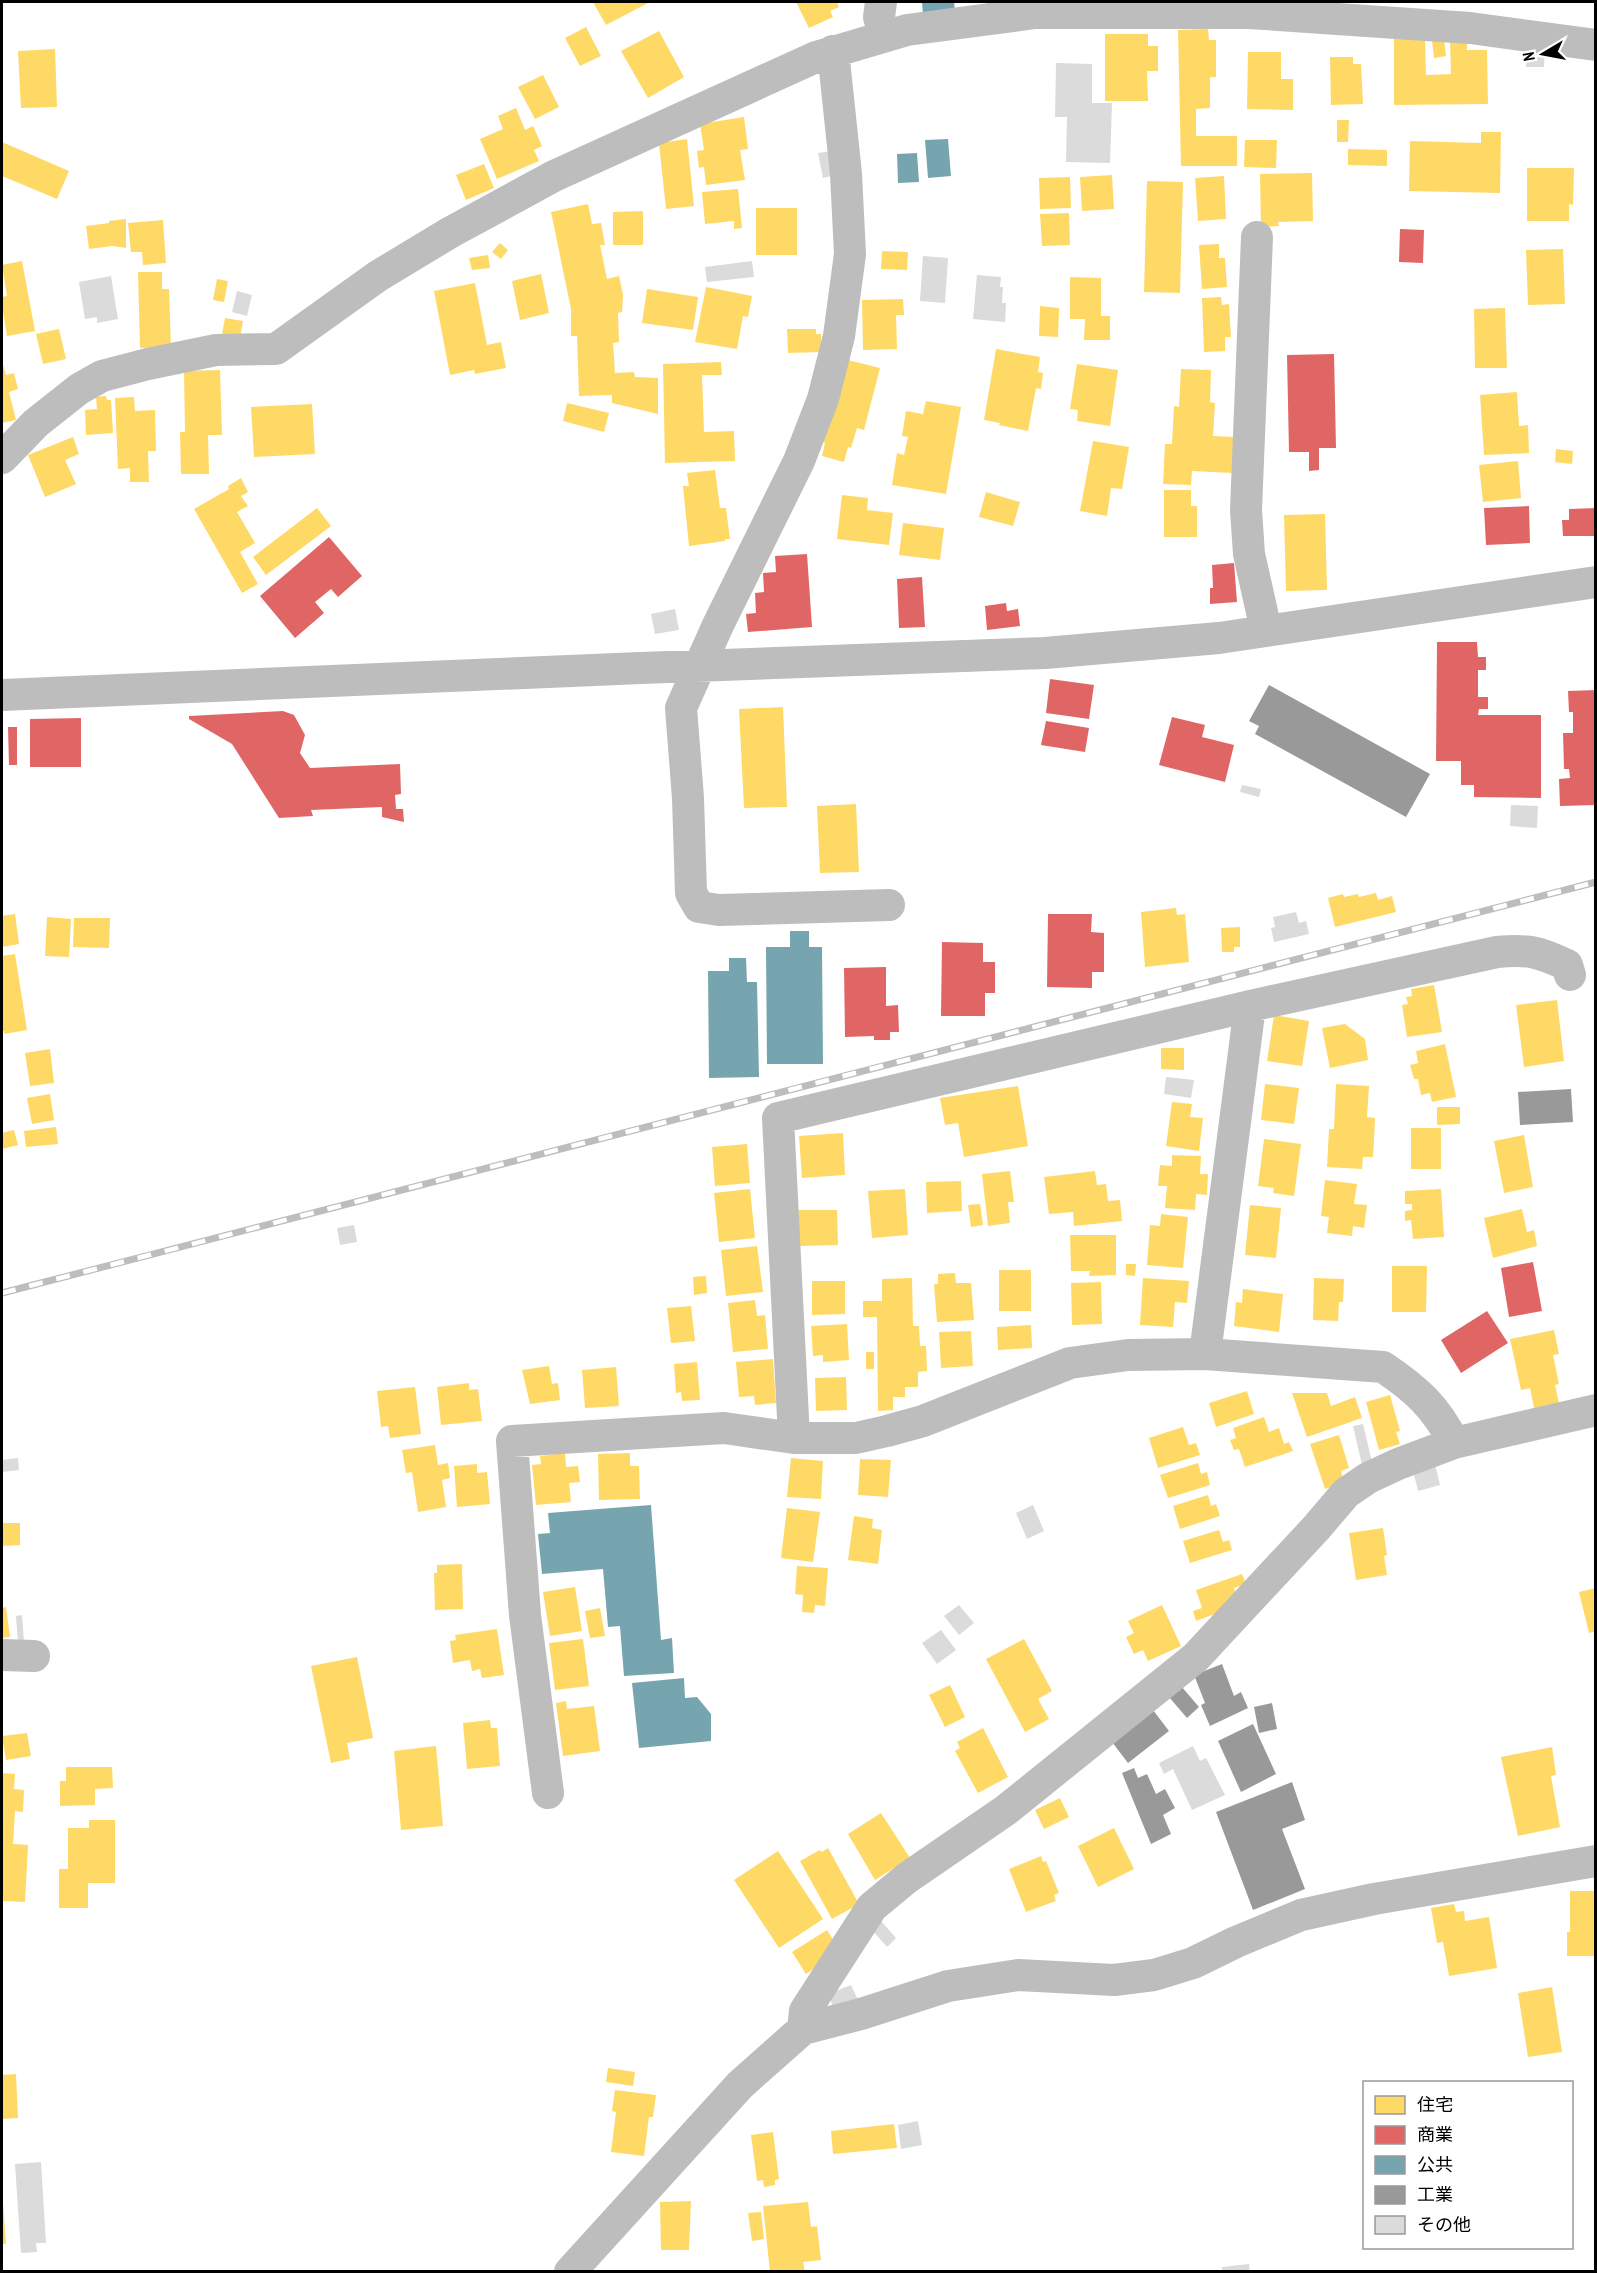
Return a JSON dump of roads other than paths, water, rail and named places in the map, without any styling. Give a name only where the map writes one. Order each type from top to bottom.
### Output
[{"type":"street","points":[[881,2],[879,17],[884,36]]},
{"type":"street","points":[[2,458],[36,423],[79,389],[102,376],[216,350],[276,349],[378,276],[451,232],[533,187],[816,57],[907,30],[1035,13],[1249,13],[1470,28],[1596,45]]},
{"type":"street","points":[[833,51],[846,174],[850,254],[839,336],[823,399],[799,461],[718,625],[681,708],[692,894],[699,907],[719,910],[889,905]]},
{"type":"street","points":[[1257,237],[1246,510],[1249,554],[1266,630]]},
{"type":"street","points":[[2,695],[1045,653],[1150,645],[1596,582]]},
{"type":"street","points":[[794,1438],[778,1118],[1250,1006],[1497,952],[1523,950],[1542,953],[1567,965],[1570,975]]},
{"type":"street","points":[[1204,1354],[1250,1006]]},
{"type":"street","points":[[548,1793],[525,1615],[512,1441],[724,1428],[794,1438],[856,1438],[923,1421],[1070,1363],[1128,1355],[1204,1354],[1383,1367],[1428,1402],[1444,1423],[1454,1443]]},
{"type":"street","points":[[802,2029],[805,2012],[872,1907],[907,1878],[1006,1810],[1196,1657],[1317,1527],[1346,1492],[1368,1478],[1454,1443],[1596,1410]]},
{"type":"street","points":[[2,1655],[34,1656]]},
{"type":"street","points":[[570,2271],[740,2085],[802,2029],[861,2014],[948,1986],[1018,1975],[1114,1980],[1154,1975],[1193,1963],[1301,1915],[1374,1899],[1596,1861]]},
{"type":"railway","points":[[2,1293],[1596,882]]}]
